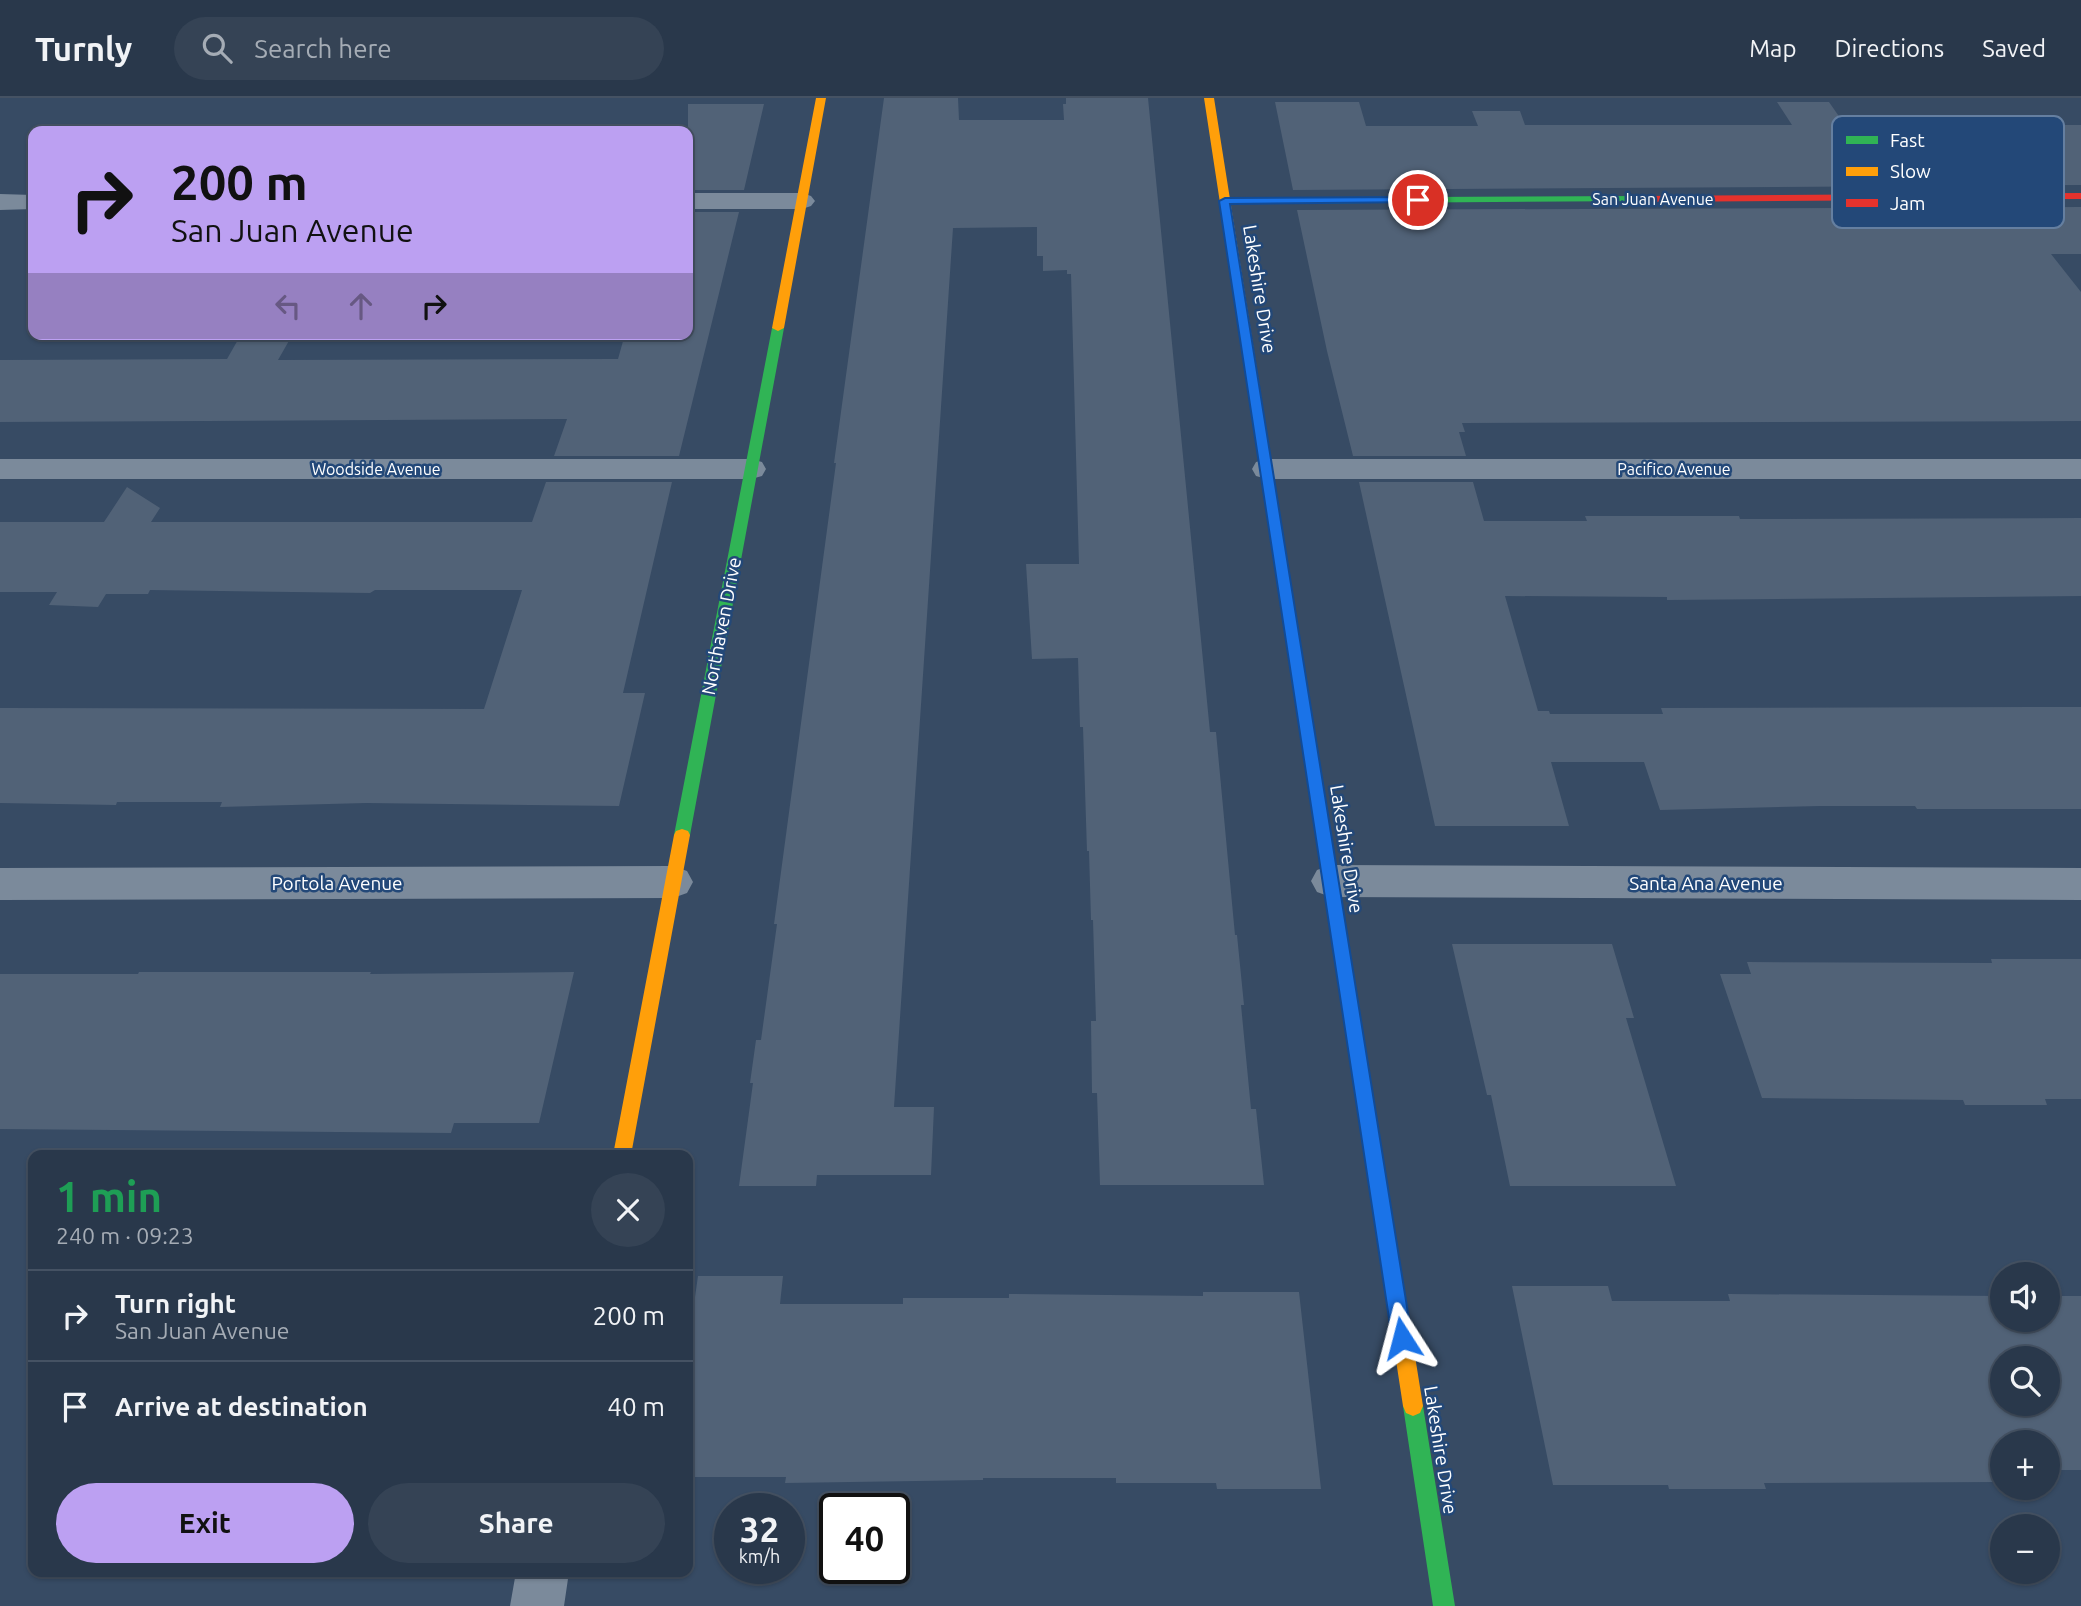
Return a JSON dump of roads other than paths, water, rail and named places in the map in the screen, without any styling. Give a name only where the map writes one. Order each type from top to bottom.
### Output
[{"type":"street","name":"Northaven Drive","points":[[623,1150],[821,98]]},
{"type":"street","name":"Lakeshire Drive","points":[[1209,98],[1444,1606]]},
{"type":"street","name":"San Juan Avenue","points":[[1225,201],[1832,197]]},
{"type":"street","points":[[693,201],[802,201]]},
{"type":"street","points":[[0,202],[28,202]]},
{"type":"street","name":"Woodside Avenue","points":[[0,469],[751,469]]},
{"type":"street","name":"Pacifico Avenue","points":[[1267,469],[2081,470]]},
{"type":"street","name":"Santa Ana Avenue","points":[[1331,881],[2081,884]]},
{"type":"street","name":"Portola Avenue","points":[[0,884],[673,882]]},
{"type":"street","points":[[537,1606],[542,1577]]}]
